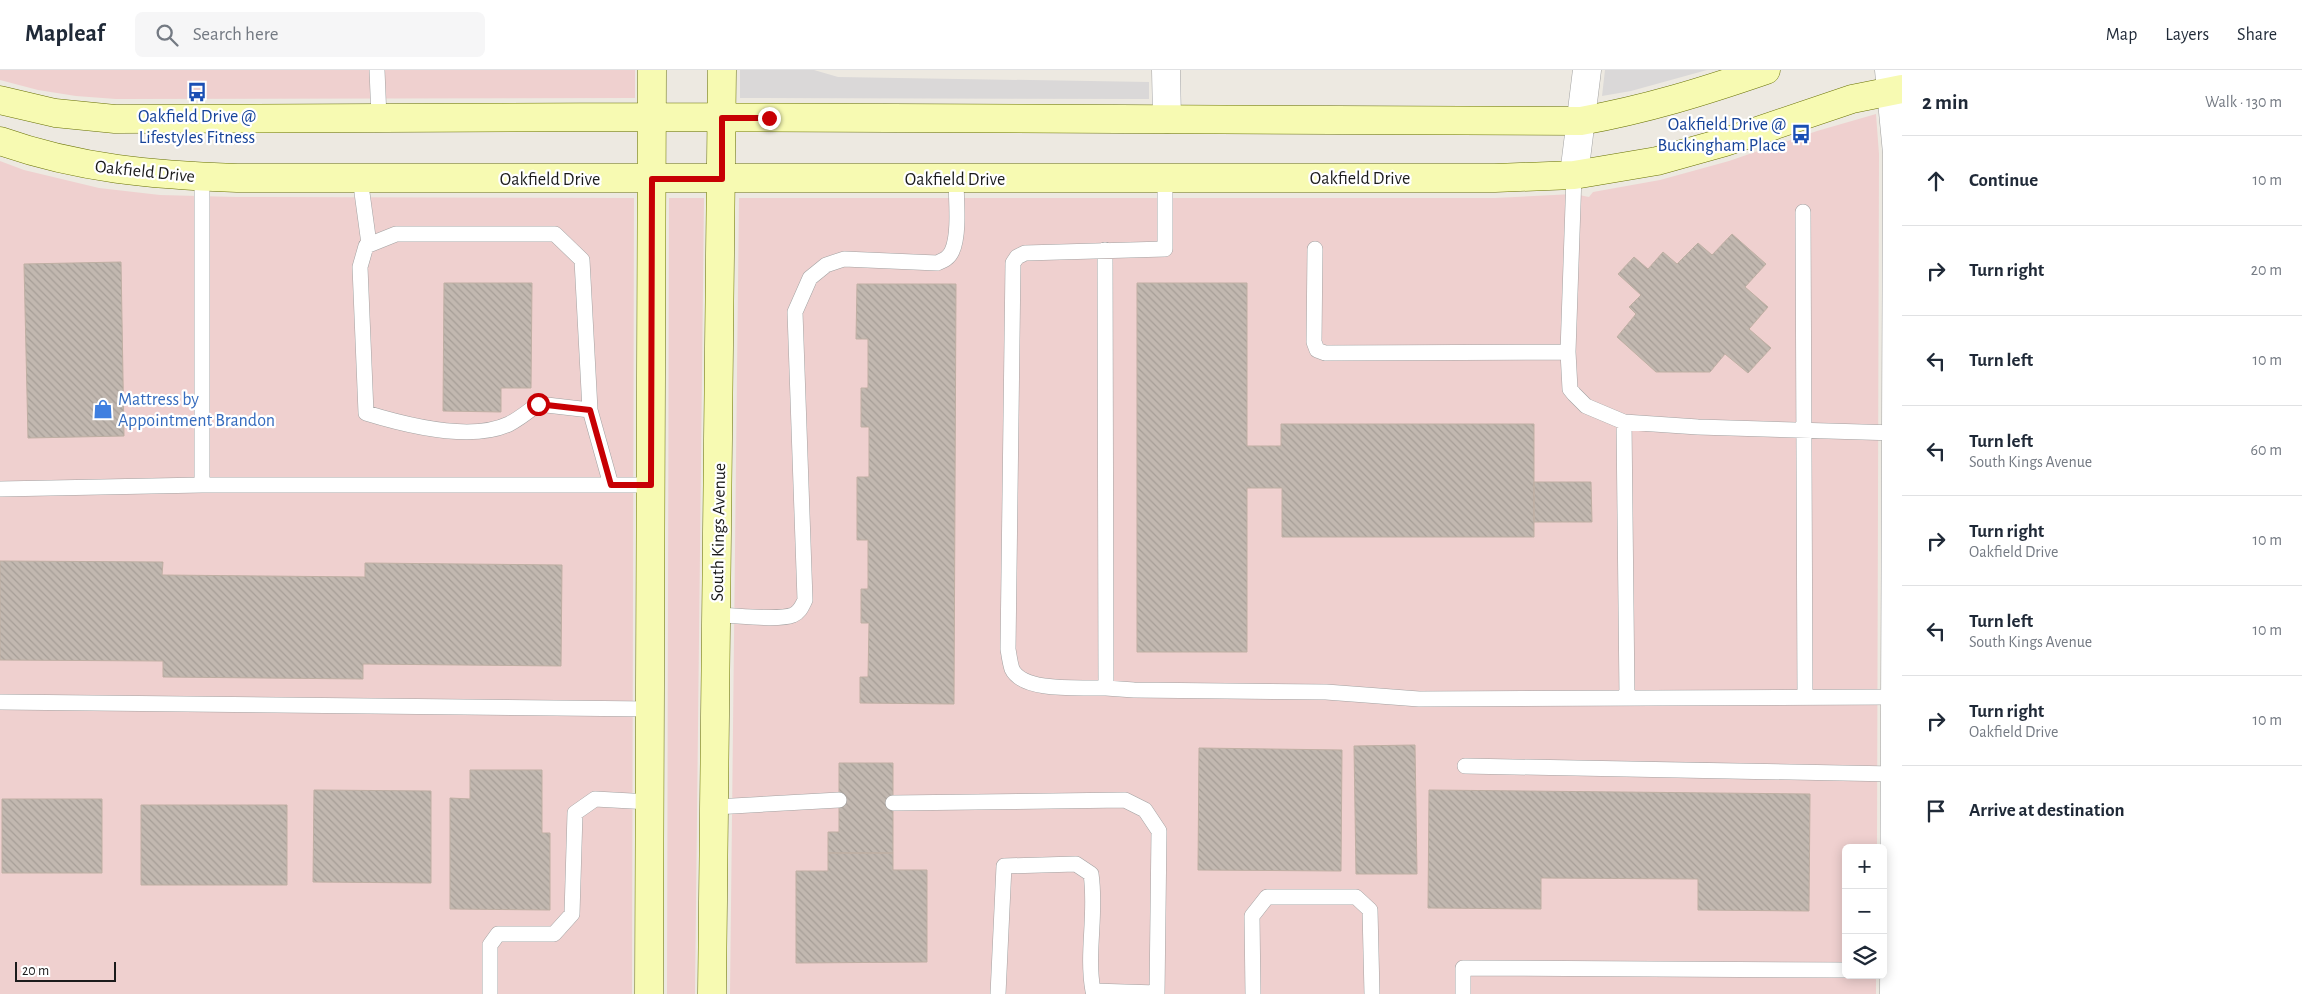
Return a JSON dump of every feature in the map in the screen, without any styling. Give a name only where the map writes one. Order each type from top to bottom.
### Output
[{"type":"street","points":[[649,994],[652,70]]},
{"type":"street","name":"South Kings Avenue","points":[[712,994],[722,70]]},
{"type":"street","points":[[1166,70],[1167,119]]},
{"type":"street","points":[[1574,175],[1587,70]]},
{"type":"street","points":[[0,100],[55,113],[115,119],[652,117],[1581,120],[1635,111],[1689,96],[1766,70]]},
{"type":"street","points":[[1890,978],[1898,696],[1896,433],[1899,323],[1895,83]]},
{"type":"street","name":"Oakfield Drive","points":[[1,144],[102,168],[134,173],[202,176],[652,179],[1495,178],[1574,175],[1657,161],[1725,142],[1895,83]]},
{"type":"lane","points":[[376,70],[379,118]]},
{"type":"lane","points":[[1574,175],[1568,352],[1570,388],[1586,406],[1624,422],[1896,433]]},
{"type":"lane","points":[[202,176],[202,485]]},
{"type":"lane","points":[[360,178],[369,244]]},
{"type":"lane","points":[[717,615],[781,617],[794,615],[801,609],[805,600],[794,312],[810,278],[826,266],[844,259],[937,263],[947,258],[952,250],[955,237],[956,179]]},
{"type":"lane","points":[[1165,179],[1165,249],[1025,253],[1017,257],[1013,263],[1008,649],[1012,670],[1022,680],[1041,686],[1134,690],[1326,692],[1419,698],[1805,698],[1898,696]]},
{"type":"lane","points":[[1803,212],[1805,698]]},
{"type":"lane","points":[[590,410],[538,404],[509,424],[470,434],[394,422],[366,413],[360,267],[366,246],[396,234],[555,234],[582,260],[590,410],[611,485]]},
{"type":"lane","points":[[1315,249],[1314,342],[1317,350],[1325,353],[1568,352]]},
{"type":"lane","points":[[1105,250],[1106,688]]},
{"type":"lane","points":[[1624,422],[1627,697]]},
{"type":"lane","points":[[0,489],[202,485],[651,485]]},
{"type":"lane","points":[[0,702],[650,709]]},
{"type":"lane","points":[[1465,766],[1897,764]]},
{"type":"lane","points":[[490,994],[490,945],[498,934],[554,934],[572,914],[575,813],[595,799],[650,802]]},
{"type":"lane","points":[[714,806],[839,800]]},
{"type":"lane","points":[[893,803],[1124,800],[1145,810],[1159,831],[1157,993],[1093,991],[1090,973],[1094,896],[1091,874],[1076,864],[1004,866],[998,994]]},
{"type":"lane","points":[[1253,994],[1252,916],[1267,897],[1356,897],[1370,910],[1372,994]]},
{"type":"lane","points":[[1463,994],[1464,968],[1842,970]]},
{"type":"shaded area","points":[[0,70],[635,70],[635,98],[116,99],[76,96],[38,90],[0,80]]},
{"type":"shaded area","points":[[740,70],[814,70],[838,77],[1149,82],[1149,99],[740,98]]},
{"type":"shaded area","points":[[1605,70],[1707,70],[1631,91],[1602,96]]},
{"type":"shaded area","points":[[1876,114],[1879,154],[1877,844],[1842,844],[1842,979],[1876,979],[1876,994],[730,994],[739,198],[1495,198],[1574,194],[1589,197],[1593,192],[1660,180],[1729,161],[1817,131]]},
{"type":"shaded area","points":[[0,161],[24,170],[99,188],[160,195],[236,197],[634,198],[632,994],[0,994]]},
{"type":"shaded area","points":[[669,198],[704,198],[695,994],[667,994]]},
{"type":"building","points":[[1732,234],[1766,264],[1745,287],[1768,307],[1749,329],[1771,348],[1748,373],[1725,354],[1710,372],[1656,372],[1617,337],[1636,314],[1629,307],[1641,295],[1618,274],[1634,257],[1648,269],[1663,252],[1677,264],[1698,243],[1712,255]]},
{"type":"building","points":[[121,262],[124,436],[28,438],[24,264]]},
{"type":"building","points":[[444,283],[532,283],[531,388],[501,388],[501,412],[443,411]]},
{"type":"building","points":[[1137,283],[1247,283],[1247,446],[1281,446],[1281,424],[1534,424],[1534,537],[1282,537],[1282,488],[1247,488],[1247,652],[1137,652]]},
{"type":"building","points":[[857,284],[956,284],[954,704],[860,703],[860,677],[868,677],[869,623],[861,623],[861,589],[868,589],[868,540],[857,540],[857,477],[869,477],[869,427],[861,427],[861,388],[868,388],[868,339],[856,339]]},
{"type":"building","points":[[1534,482],[1591,482],[1592,522],[1534,522]]},
{"type":"building","points":[[0,561],[163,562],[162,575],[365,577],[365,563],[562,565],[561,666],[363,664],[363,679],[163,677],[163,661],[0,660]]},
{"type":"building","points":[[1415,745],[1417,874],[1356,874],[1354,746]]},
{"type":"building","points":[[1199,748],[1342,750],[1341,871],[1198,870]]},
{"type":"building","points":[[839,763],[893,763],[893,853],[828,853],[828,832],[839,832]]},
{"type":"building","points":[[470,770],[542,770],[542,833],[550,833],[550,910],[450,909],[450,798],[470,799]]},
{"type":"building","points":[[314,790],[431,791],[431,883],[313,882]]},
{"type":"building","points":[[1429,790],[1810,794],[1809,911],[1698,910],[1698,879],[1541,878],[1541,909],[1428,908]]},
{"type":"building","points":[[2,799],[102,799],[102,873],[2,873]]},
{"type":"building","points":[[141,805],[287,805],[287,885],[141,885]]},
{"type":"building","points":[[828,853],[893,853],[893,870],[927,870],[927,962],[796,963],[796,871],[828,871]]},
{"type":"place","name":"Oakfield Drive @ Lifestyles Fitness","points":[[197,92]]},
{"type":"place","name":"Oakfield Drive @ Buckingham Place","points":[[1801,134]]},
{"type":"place","name":"Mattress by Appointment Brandon","points":[[103,409]]},
{"type":"route","points":[[538,404],[590,410],[611,485],[651,485],[652,179],[722,179],[722,118],[769,118]]}]
